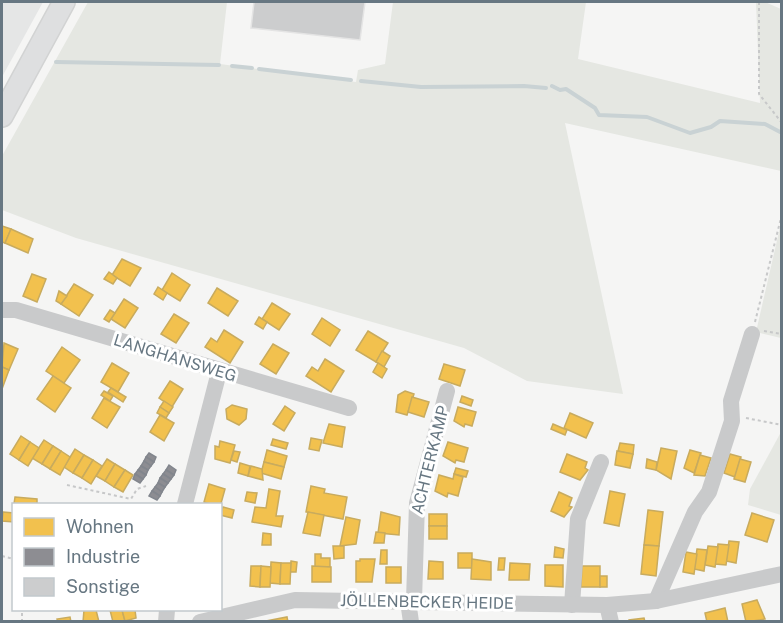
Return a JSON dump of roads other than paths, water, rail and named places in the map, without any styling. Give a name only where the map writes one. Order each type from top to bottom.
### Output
[{"type":"main road","points":[[2,116],[64,2]]},
{"type":"street","name":"LANGHANSWEG","points":[[2,310],[16,310],[219,372],[349,408]]},
{"type":"street","points":[[656,601],[695,512],[710,492],[733,415],[731,401],[753,331]]},
{"type":"street","points":[[185,503],[219,372]]},
{"type":"street","name":"ACHTERKAMP","points":[[411,621],[417,503],[447,392]]},
{"type":"street","points":[[572,604],[578,519],[601,462]]},
{"type":"street","name":"JÖLLENBECKER HEIDE","points":[[200,621],[295,600],[607,605],[656,601],[782,574]]},
{"type":"street","points":[[607,605],[611,621]]},
{"type":"waterway","points":[[56,62],[219,65]]},
{"type":"waterway","points":[[232,66],[252,68]]},
{"type":"waterway","points":[[259,69],[351,80]]},
{"type":"waterway","points":[[361,81],[421,87],[524,86],[546,88]]},
{"type":"waterway","points":[[552,86],[560,90],[566,89],[595,108],[599,115],[647,117],[690,133],[711,127],[720,121],[765,124],[782,133]]}]
